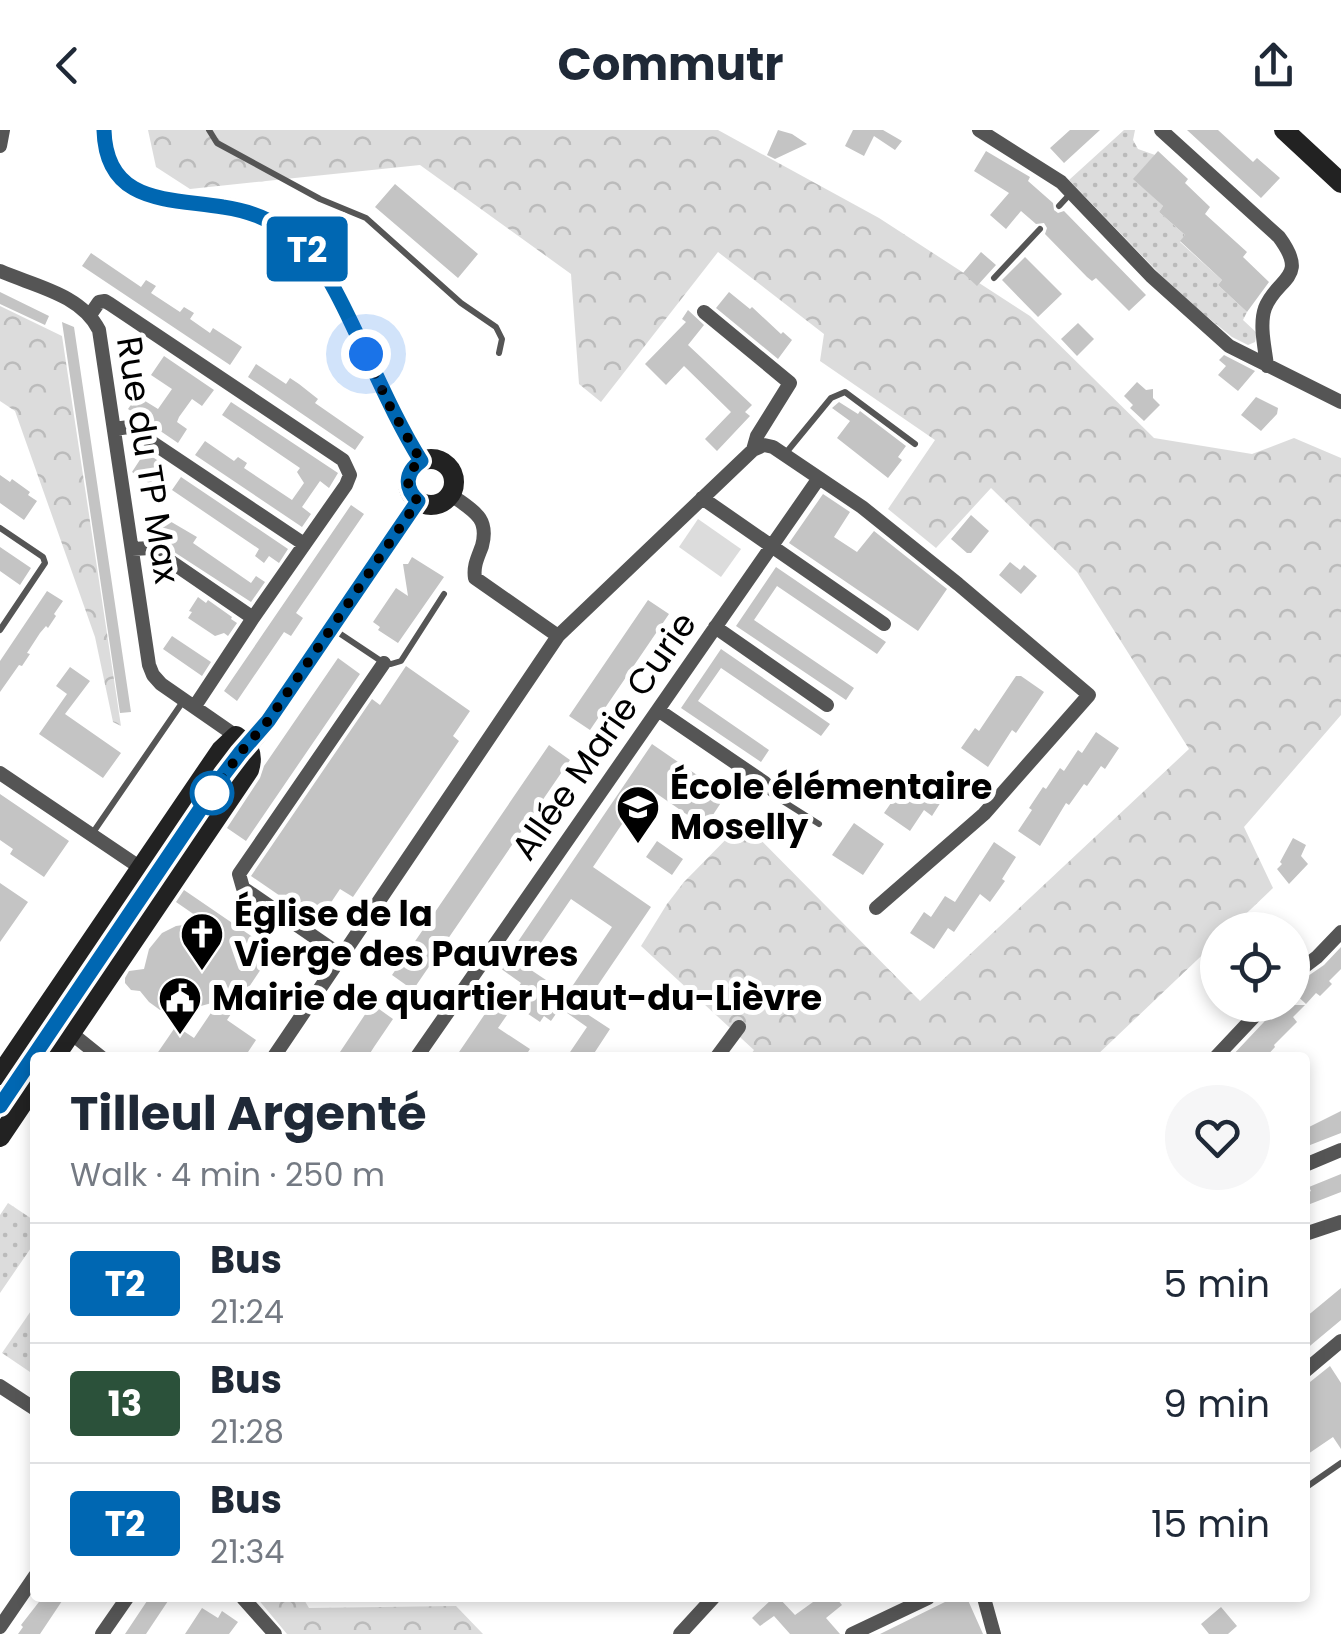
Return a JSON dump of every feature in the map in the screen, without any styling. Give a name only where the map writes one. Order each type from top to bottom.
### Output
[{"type":"street","points":[[0,146],[3,130]]},
{"type":"street","points":[[104,130],[112,162],[136,190],[159,200],[222,206],[252,214],[301,243],[329,277],[396,419],[421,461]]},
{"type":"street","points":[[979,130],[1061,182],[1151,276],[1229,346],[1341,402]]},
{"type":"street","points":[[1161,130],[1278,238],[1291,256],[1288,277],[1266,306],[1266,366]]},
{"type":"street","points":[[1284,130],[1341,183]]},
{"type":"street","name":"Rue du TP Max","points":[[0,271],[78,304],[99,330],[152,675],[242,740]]},
{"type":"street","points":[[90,315],[99,302],[110,304],[343,460],[350,475],[253,618],[190,702]]},
{"type":"street","points":[[704,312],[790,383],[752,450]]},
{"type":"street","points":[[114,428],[128,428],[304,544]]},
{"type":"street","points":[[277,1052],[558,636],[752,450],[764,445],[774,447],[862,507],[1089,694],[984,814],[876,908]]},
{"type":"street","points":[[434,459],[445,464],[454,482],[450,494],[435,504],[418,501],[409,490],[411,470],[421,461],[434,459]]},
{"type":"street","name":"Allée Marie Curie","points":[[420,1052],[819,478]]},
{"type":"street","points":[[450,494],[481,518],[485,526],[475,578],[558,636]]},
{"type":"street","points":[[702,498],[884,624]]},
{"type":"street","points":[[58,1052],[220,750],[268,721],[418,501]]},
{"type":"street","points":[[132,549],[151,548],[253,618]]},
{"type":"street","points":[[716,628],[827,705]]},
{"type":"street","points":[[342,956],[242,888],[239,874],[384,664]]},
{"type":"street","points":[[658,710],[765,783]]},
{"type":"street","points":[[0,1075],[155,877],[249,770],[252,760],[242,740]]},
{"type":"street","points":[[0,773],[155,877]]},
{"type":"street","points":[[1310,962],[1341,932]]},
{"type":"street","points":[[1221,1052],[1249,1022]]},
{"type":"street","points":[[721,1052],[740,1027]]},
{"type":"street","points":[[70,1033],[94,1052]]},
{"type":"street","points":[[0,1136],[30,1092]]},
{"type":"street","points":[[1310,1164],[1341,1150]]},
{"type":"street","points":[[1310,1232],[1341,1222]]},
{"type":"street","points":[[1310,1367],[1341,1341]]},
{"type":"street","points":[[0,1386],[30,1406]]},
{"type":"street","points":[[0,1627],[30,1583]]},
{"type":"street","points":[[102,1634],[123,1602]]},
{"type":"street","points":[[247,1602],[275,1634]]},
{"type":"street","points":[[680,1634],[708,1602]]},
{"type":"street","points":[[852,1634],[920,1602]]},
{"type":"street","points":[[985,1602],[994,1634]]},
{"type":"lane","points":[[209,130],[216,144],[366,218],[461,303],[496,327],[502,339],[499,352]]},
{"type":"lane","points":[[1060,206],[1072,192]]},
{"type":"lane","points":[[994,278],[1040,229]]},
{"type":"lane","points":[[784,455],[831,398],[846,392],[916,444]]},
{"type":"lane","points":[[0,528],[43,557],[44,563],[0,630]]},
{"type":"lane","points":[[332,628],[384,664],[391,664],[401,660],[444,594]]},
{"type":"lane","points":[[92,834],[190,702]]},
{"type":"lane","points":[[765,783],[770,793],[819,824]]},
{"type":"lane","points":[[37,1052],[155,877]]},
{"type":"lane","points":[[0,1106],[30,1062]]},
{"type":"lane","points":[[1310,1484],[1341,1462]]},
{"type":"green space","points":[[148,130],[718,130],[879,218],[1030,316],[1154,438],[1252,454],[1294,438],[1341,458],[1341,715],[1244,827],[1273,888],[1248,912],[1200,912],[1200,957],[1100,1052],[753,1052],[641,946],[684,882],[743,822],[920,1001],[1189,749],[1077,572],[991,488],[936,548],[888,509],[935,440],[820,361],[824,334],[718,252],[601,402],[579,384],[571,274],[420,165],[190,189],[156,167]]},
{"type":"green space","points":[[1124,130],[1135,130],[1133,140],[1138,149],[1155,155],[1134,179],[1163,206],[1159,212],[1185,235],[1180,242],[1222,280],[1218,285],[1247,312],[1243,320],[1257,333],[1255,342],[1248,345],[1232,337],[1178,293],[1069,180]]},
{"type":"green space","points":[[0,306],[62,336],[121,726],[113,722],[95,637],[15,411],[0,401]]},
{"type":"green space","points":[[698,519],[741,549],[721,577],[679,547]]},
{"type":"green space","points":[[8,1203],[30,1218],[30,1249],[0,1293],[0,1215]]},
{"type":"green space","points":[[30,1312],[30,1372],[2,1353]]},
{"type":"green space","points":[[260,1602],[305,1602],[309,1608],[456,1606],[483,1634],[287,1634]]},
{"type":"building","points":[[778,130],[807,144],[775,159],[767,155]]},
{"type":"building","points":[[853,130],[883,130],[902,141],[895,150],[874,136],[864,156],[845,146]]},
{"type":"building","points":[[1070,130],[1100,130],[1064,163],[1050,148]]},
{"type":"building","points":[[1187,130],[1218,130],[1253,162],[1257,158],[1280,178],[1261,198]]},
{"type":"building","points":[[986,151],[1030,177],[1028,181],[1053,203],[1054,210],[1064,211],[1146,295],[1129,311],[1096,278],[1092,281],[1087,277],[1045,234],[1044,223],[1036,224],[1021,211],[1006,229],[990,215],[1009,193],[974,171]]},
{"type":"building","points":[[1158,151],[1210,207],[1205,214],[1247,252],[1243,257],[1269,282],[1247,312],[1218,285],[1222,280],[1180,241],[1185,235],[1159,212],[1163,206],[1133,179]]},
{"type":"building","points":[[395,184],[478,254],[458,278],[375,207]]},
{"type":"building","points":[[981,252],[996,265],[977,286],[963,273]]},
{"type":"building","points":[[91,253],[141,287],[146,280],[156,286],[151,293],[180,312],[184,307],[194,313],[190,319],[210,333],[213,328],[242,347],[230,365],[82,266]]},
{"type":"building","points":[[1025,257],[1062,294],[1038,317],[1002,280]]},
{"type":"building","points":[[0,292],[49,316],[45,325],[0,304]]},
{"type":"building","points":[[729,292],[792,340],[778,359],[716,308]]},
{"type":"building","points":[[688,310],[704,325],[688,345],[752,405],[745,412],[750,416],[717,451],[705,439],[731,412],[684,366],[666,385],[645,364],[686,322],[682,319]]},
{"type":"building","points":[[62,322],[74,327],[131,712],[120,713]]},
{"type":"building","points":[[1078,323],[1094,339],[1077,356],[1061,339]]},
{"type":"building","points":[[1224,355],[1255,371],[1238,391],[1218,375],[1226,366],[1219,360]]},
{"type":"building","points":[[164,356],[214,390],[202,406],[192,399],[179,417],[177,422],[187,429],[178,443],[128,409],[137,396],[158,409],[172,389],[151,375]]},
{"type":"building","points":[[256,364],[286,384],[290,378],[299,384],[318,399],[315,403],[364,437],[355,450],[248,377]]},
{"type":"building","points":[[1137,382],[1146,390],[1153,389],[1153,398],[1160,405],[1144,421],[1124,396]]},
{"type":"building","points":[[1256,397],[1278,408],[1261,431],[1241,415]]},
{"type":"building","points":[[231,402],[338,473],[329,488],[320,481],[302,507],[311,514],[302,527],[195,455],[205,441],[234,461],[238,457],[247,463],[244,468],[292,500],[304,483],[297,472],[300,468],[222,415]]},
{"type":"building","points":[[839,402],[858,414],[860,411],[906,446],[898,457],[902,460],[888,478],[837,438],[850,421],[832,408]]},
{"type":"building","points":[[145,452],[163,464],[150,484],[132,472]]},
{"type":"building","points":[[0,475],[10,482],[12,479],[37,501],[24,520],[0,503]]},
{"type":"building","points":[[181,477],[288,549],[279,563],[269,556],[264,563],[255,556],[259,549],[172,490]]},
{"type":"building","points":[[823,494],[850,512],[834,537],[857,552],[874,531],[947,589],[918,631],[789,543]]},
{"type":"building","points":[[351,505],[364,514],[296,613],[303,618],[291,636],[284,632],[237,701],[224,691]]},
{"type":"building","points":[[156,513],[197,537],[193,543],[251,583],[256,576],[265,582],[251,602],[151,537],[145,530]]},
{"type":"building","points":[[971,515],[989,531],[967,553],[951,539]]},
{"type":"building","points":[[0,547],[31,568],[20,585],[0,571]]},
{"type":"building","points":[[412,557],[444,577],[398,643],[373,622],[396,588],[408,596],[403,564],[408,564]]},
{"type":"building","points":[[1010,562],[1020,570],[1024,565],[1037,576],[1021,594],[999,575]]},
{"type":"building","points":[[776,567],[886,642],[877,654],[777,586],[754,620],[854,688],[846,700],[736,626]]},
{"type":"building","points":[[47,591],[63,601],[22,666],[0,692],[0,661]]},
{"type":"building","points":[[198,597],[206,603],[208,600],[237,623],[228,636],[215,636],[188,618]]},
{"type":"building","points":[[648,600],[669,614],[590,730],[569,716]]},
{"type":"building","points":[[172,636],[211,662],[202,676],[163,649]]},
{"type":"building","points":[[721,649],[830,724],[821,736],[721,668],[698,701],[769,750],[761,762],[681,708]]},
{"type":"building","points":[[338,658],[360,674],[246,841],[227,828]]},
{"type":"building","points":[[406,666],[470,711],[453,736],[459,741],[353,897],[340,889],[318,922],[251,876],[372,699],[380,705]]},
{"type":"building","points":[[70,667],[90,681],[65,714],[121,753],[103,778],[39,734],[67,694],[56,686]]},
{"type":"building","points":[[1016,676],[1044,692],[988,767],[961,748],[975,728],[979,731]]},
{"type":"building","points":[[1096,732],[1119,748],[1105,769],[1101,766],[1087,786],[1084,784],[1069,805],[1066,803],[1040,846],[1018,831],[1032,810],[1029,808],[1060,768],[1064,771],[1078,750],[1082,753]]},
{"type":"building","points":[[652,744],[726,795],[705,827],[647,787],[593,867],[651,907],[581,1010],[610,1029],[595,1052],[570,1052],[587,1027],[560,1008],[551,1021],[544,1016],[540,1022],[509,1001],[521,983],[500,968]],"holes":[[[571,899],[612,927],[567,994],[525,966]]]},
{"type":"building","points":[[549,745],[570,760],[413,990],[392,975]]},
{"type":"building","points":[[918,776],[946,794],[932,816],[924,810],[910,831],[884,813],[898,793],[904,797]]},
{"type":"building","points":[[0,794],[69,841],[44,877],[10,854],[13,849],[0,840]]},
{"type":"building","points":[[854,823],[884,844],[863,875],[832,855]]},
{"type":"building","points":[[1293,838],[1306,845],[1301,856],[1308,864],[1289,884],[1277,869]]},
{"type":"building","points":[[657,841],[683,859],[672,875],[646,857]]},
{"type":"building","points":[[994,842],[1016,857],[990,902],[980,894],[954,932],[948,928],[934,949],[910,933],[924,912],[931,917],[945,896],[955,902]]},
{"type":"building","points":[[0,883],[28,902],[0,942]]},
{"type":"building","name":"Église de la Vierge des Pauvres","points":[[184,890],[273,951],[227,1020],[256,1040],[248,1052],[158,1052],[176,1026],[194,1038],[219,1001],[190,1009],[160,1010],[125,983],[129,971],[144,969],[149,949],[162,933],[176,926],[205,922],[176,902]]},
{"type":"building","points":[[1341,947],[1341,969],[1320,996],[1316,993],[1310,1000],[1310,975]]},
{"type":"building","points":[[372,1004],[393,1019],[371,1052],[340,1052]]},
{"type":"building","points":[[491,1005],[507,1015],[498,1028],[530,1049],[528,1052],[459,1052]]},
{"type":"building","points":[[1264,1022],[1297,1022],[1274,1045],[1270,1052],[1236,1052]]},
{"type":"building","points":[[1341,1111],[1341,1133],[1310,1145],[1310,1126]]},
{"type":"building","points":[[1341,1174],[1341,1192],[1310,1204],[1310,1187]]},
{"type":"building","points":[[1341,1288],[1341,1320],[1310,1346],[1310,1314]]},
{"type":"building","points":[[1330,1366],[1341,1383],[1341,1449],[1333,1437],[1310,1453],[1310,1382]]},
{"type":"building","points":[[39,1602],[61,1602],[40,1634],[18,1634]]},
{"type":"building","points":[[146,1602],[167,1602],[146,1634],[125,1634]]},
{"type":"building","points":[[769,1602],[783,1602],[795,1615],[813,1602],[842,1605],[826,1618],[840,1634],[790,1634],[774,1616],[760,1626],[752,1618]]},
{"type":"building","points":[[945,1602],[969,1602],[983,1634],[880,1634]]},
{"type":"building","points":[[1221,1607],[1237,1626],[1228,1634],[1209,1634],[1201,1624]]},
{"type":"building","points":[[202,1608],[218,1618],[222,1611],[238,1622],[229,1634],[185,1634]]},
{"type":"bus line","name":"T2","points":[[37,1052],[224,774],[268,721],[418,501],[409,490],[408,477],[421,461],[388,403],[329,277],[301,243],[267,220],[238,210],[159,200],[136,190],[116,170],[108,154],[104,130]]},
{"type":"bus line","name":"T2","points":[[0,1106],[30,1062]]},
{"type":"place","name":"École élémentaire Moselly","points":[[638,845]]},
{"type":"place","name":"Église de la Vierge des Pauvres","points":[[202,972]]},
{"type":"place","name":"Mairie de quartier Haut-du-Lièvre","points":[[180,1036]]},
{"type":"route","points":[[212,793],[268,721],[418,501],[409,490],[408,477],[421,461],[366,354]]}]
